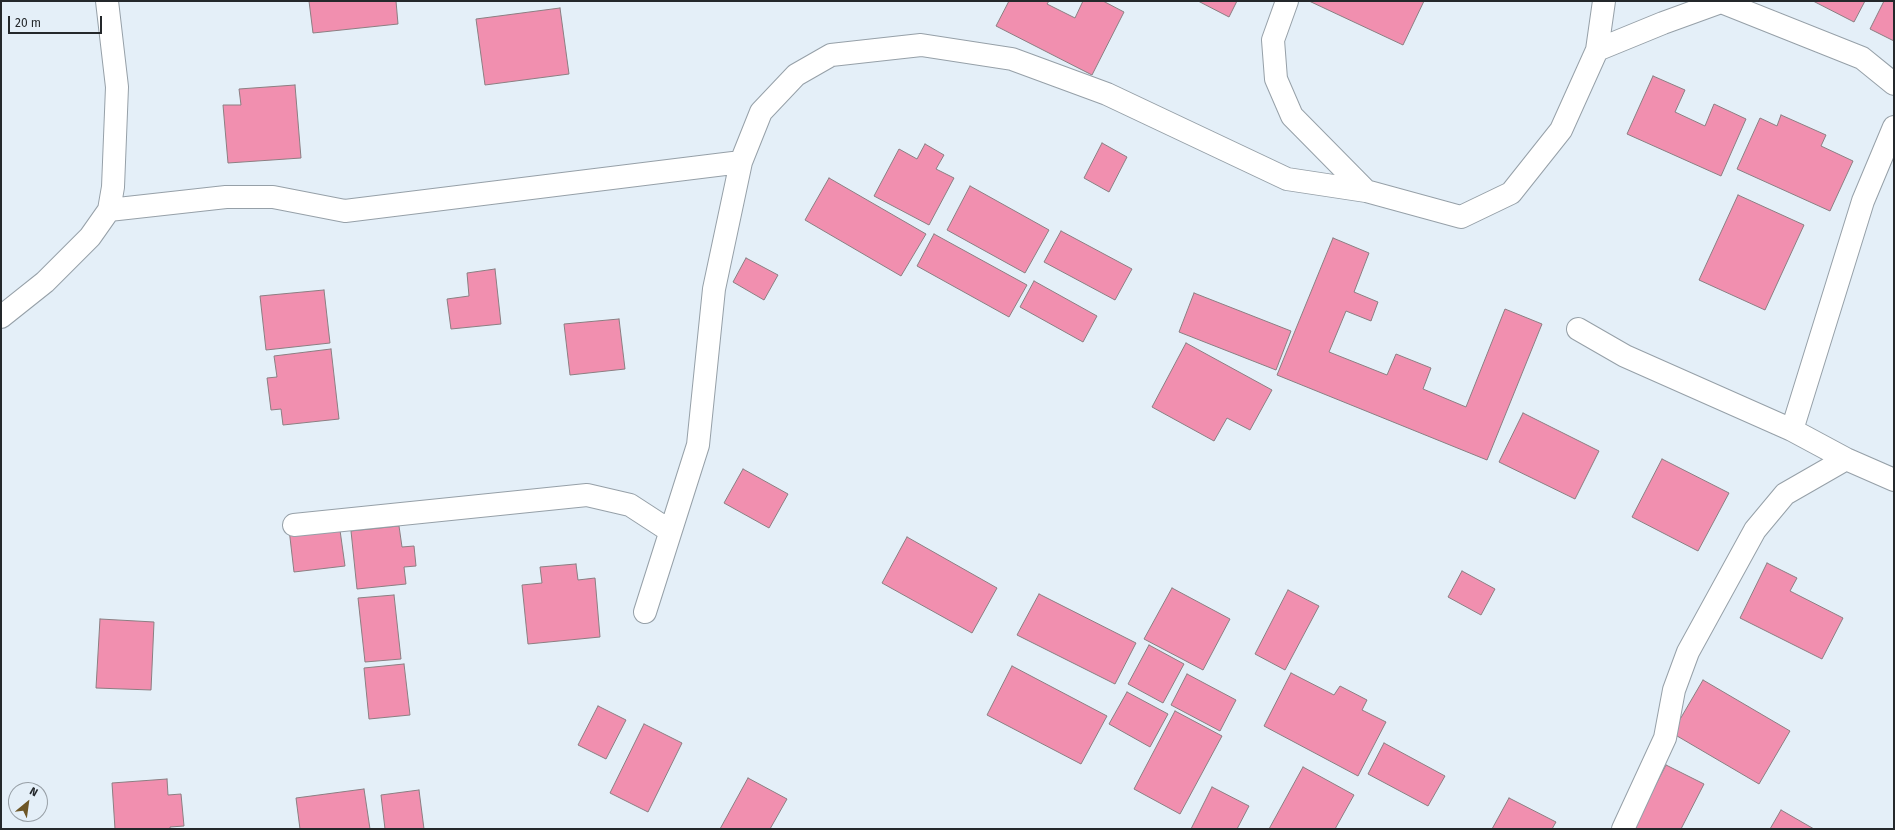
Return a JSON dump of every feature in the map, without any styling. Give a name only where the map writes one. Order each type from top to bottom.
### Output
[{"type":"street","points":[[1,317],[45,282],[90,237],[109,210],[113,187],[117,88],[107,1]]},
{"type":"street","points":[[1287,1],[1273,40],[1276,79],[1292,116],[1366,191]]},
{"type":"street","points":[[645,612],[698,445],[714,289],[740,162],[761,112],[796,76],[831,55],[921,45],[1012,60],[1107,94],[1287,179],[1366,191],[1461,217],[1511,193],[1561,130],[1597,50],[1604,1]]},
{"type":"street","points":[[1597,50],[1720,2],[1862,58],[1894,84]]},
{"type":"street","points":[[1792,430],[1863,201],[1894,128]]},
{"type":"street","points":[[109,210],[226,198],[273,197],[345,211],[740,162]]},
{"type":"street","points":[[1578,329],[1625,356],[1792,430],[1846,459],[1894,480]]},
{"type":"street","points":[[1622,829],[1665,738],[1674,690],[1688,652],[1755,530],[1786,494],[1846,459]]},
{"type":"street","points":[[294,526],[586,495],[630,505],[670,531]]},
{"type":"building","points":[[309,1],[396,1],[398,24],[313,33]]},
{"type":"building","points":[[1009,1],[1049,1],[1047,4],[1075,18],[1083,1],[1103,1],[1124,12],[1092,75],[996,26]]},
{"type":"building","points":[[1198,1],[1237,1],[1229,17]]},
{"type":"building","points":[[1309,1],[1424,1],[1403,45]]},
{"type":"building","points":[[1813,1],[1865,1],[1854,22]]},
{"type":"building","points":[[1884,1],[1894,1],[1894,41],[1870,29]]},
{"type":"building","points":[[560,8],[569,74],[485,85],[476,19]]},
{"type":"building","points":[[1653,76],[1685,90],[1675,112],[1705,126],[1714,104],[1746,119],[1721,176],[1627,134]]},
{"type":"building","points":[[295,85],[301,158],[228,163],[223,105],[241,105],[239,89]]},
{"type":"building","points":[[1781,115],[1826,135],[1821,146],[1853,161],[1830,211],[1737,169],[1760,118],[1777,126]]},
{"type":"building","points":[[1102,143],[1127,157],[1109,192],[1084,178]]},
{"type":"building","points":[[925,144],[944,155],[936,169],[954,178],[929,225],[874,196],[899,149],[917,159]]},
{"type":"building","points":[[829,178],[926,234],[901,276],[805,220]]},
{"type":"building","points":[[970,186],[1049,230],[1025,273],[947,230]]},
{"type":"building","points":[[1738,195],[1804,225],[1765,310],[1699,280]]},
{"type":"building","points":[[1061,231],[1132,269],[1115,300],[1044,262]]},
{"type":"building","points":[[934,234],[1027,285],[1009,317],[917,266]]},
{"type":"building","points":[[1333,238],[1369,253],[1354,292],[1378,302],[1371,321],[1346,311],[1329,352],[1387,375],[1396,354],[1431,368],[1423,389],[1466,407],[1505,309],[1542,324],[1487,460],[1277,375]]},
{"type":"building","points":[[746,258],[778,275],[764,300],[733,282]]},
{"type":"building","points":[[495,269],[501,324],[451,329],[447,299],[469,296],[467,273]]},
{"type":"building","points":[[1034,281],[1097,316],[1083,342],[1020,307]]},
{"type":"building","points":[[324,290],[330,343],[266,350],[260,296]]},
{"type":"building","points":[[1194,293],[1291,331],[1276,370],[1179,332]]},
{"type":"building","points":[[619,319],[625,369],[570,375],[564,324]]},
{"type":"building","points":[[1186,343],[1272,390],[1250,430],[1227,418],[1214,441],[1152,407]]},
{"type":"building","points":[[331,349],[339,419],[283,425],[281,409],[271,410],[267,378],[277,377],[274,356]]},
{"type":"building","points":[[1523,413],[1599,451],[1575,499],[1499,462]]},
{"type":"building","points":[[1662,459],[1729,493],[1698,551],[1632,517]]},
{"type":"building","points":[[743,469],[788,494],[769,528],[724,503]]},
{"type":"building","points":[[339,523],[345,566],[294,572],[289,529]]},
{"type":"building","points":[[399,526],[402,547],[414,546],[416,566],[404,567],[406,584],[357,589],[351,531]]},
{"type":"building","points":[[907,537],[997,588],[972,633],[882,583]]},
{"type":"building","points":[[1767,563],[1797,578],[1790,591],[1843,618],[1822,659],[1740,618]]},
{"type":"building","points":[[576,564],[578,580],[595,578],[600,637],[528,644],[522,585],[542,583],[540,567]]},
{"type":"building","points":[[1462,571],[1495,589],[1481,615],[1448,597]]},
{"type":"building","points":[[1172,588],[1230,619],[1203,670],[1144,639]]},
{"type":"building","points":[[1288,590],[1319,606],[1285,670],[1255,654]]},
{"type":"building","points":[[1039,594],[1136,643],[1115,684],[1017,635]]},
{"type":"building","points":[[394,595],[401,659],[365,662],[358,598]]},
{"type":"building","points":[[100,619],[154,622],[151,690],[96,688]]},
{"type":"building","points":[[1149,645],[1184,664],[1163,703],[1128,684]]},
{"type":"building","points":[[404,664],[410,715],[369,719],[364,668]]},
{"type":"building","points":[[1012,666],[1107,716],[1081,764],[987,715]]},
{"type":"building","points":[[1291,673],[1334,695],[1340,686],[1367,700],[1362,710],[1386,722],[1358,776],[1264,726]]},
{"type":"building","points":[[1187,674],[1236,700],[1220,731],[1171,705]]},
{"type":"building","points":[[1703,680],[1790,731],[1759,784],[1672,733]]},
{"type":"building","points":[[1127,692],[1168,714],[1150,747],[1109,724]]},
{"type":"building","points":[[598,706],[626,720],[606,759],[578,745]]},
{"type":"building","points":[[1175,711],[1222,736],[1180,814],[1134,789]]},
{"type":"building","points":[[644,724],[682,743],[648,812],[610,793]]},
{"type":"building","points":[[1384,743],[1445,776],[1428,806],[1368,774]]},
{"type":"building","points":[[1666,765],[1704,784],[1681,829],[1633,829]]},
{"type":"building","points":[[1303,767],[1354,795],[1335,829],[1269,829]]},
{"type":"building","points":[[748,778],[787,799],[770,829],[720,829]]},
{"type":"building","points":[[167,779],[168,795],[181,794],[184,826],[170,827],[170,829],[115,829],[112,783]]},
{"type":"building","points":[[1212,787],[1249,806],[1237,829],[1191,829]]},
{"type":"building","points":[[364,789],[370,829],[300,829],[296,798]]},
{"type":"building","points":[[419,790],[424,829],[385,829],[381,795]]},
{"type":"building","points":[[1509,798],[1556,822],[1552,829],[1492,829]]},
{"type":"building","points":[[1781,810],[1814,829],[1770,829]]}]
